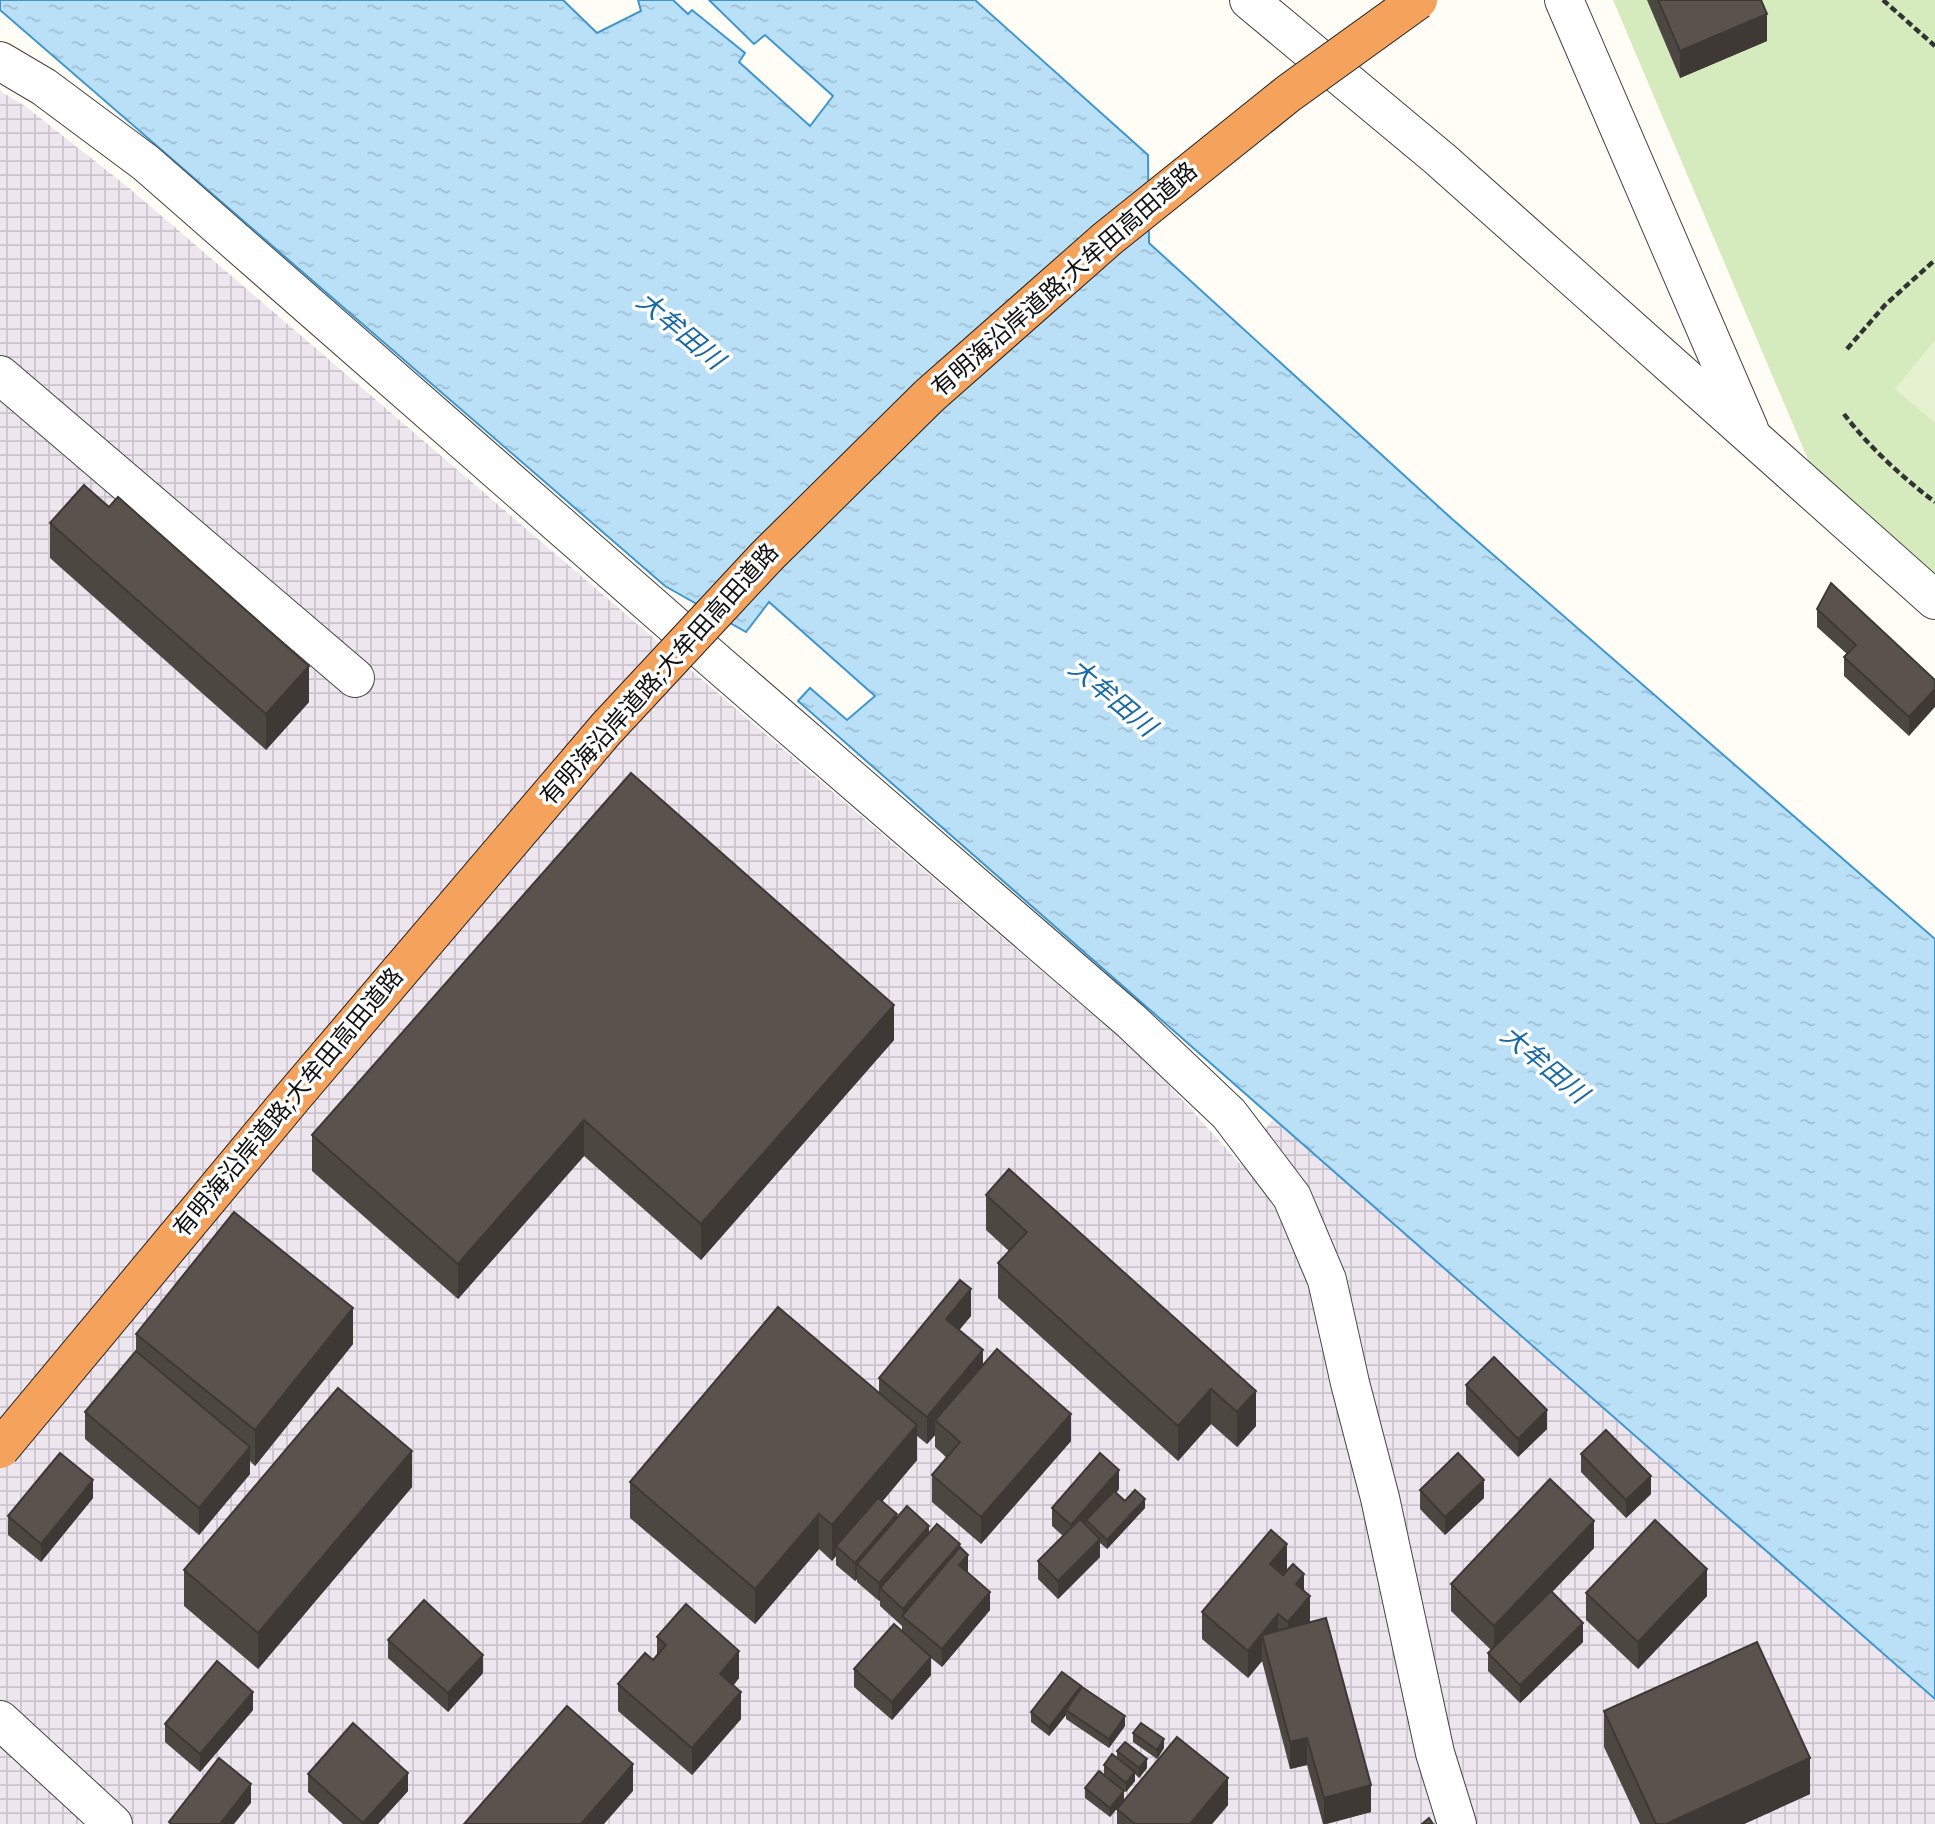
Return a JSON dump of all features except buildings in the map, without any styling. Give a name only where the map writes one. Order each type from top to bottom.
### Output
[{"type":"highway","name":"有明海沿岸道路;大牟田高田道路","points":[[0,1449],[292,1098],[606,729],[767,556],[929,396],[1107,239],[1289,93],[1418,0]]},
{"type":"street","points":[[1248,0],[1440,159],[1935,600]]},
{"type":"street","points":[[1564,0],[1753,439]]},
{"type":"street","points":[[0,61],[44,87],[146,163],[1131,1021],[1229,1114],[1292,1197],[1327,1280],[1380,1498],[1435,1752],[1457,1824]]},
{"type":"street","points":[[0,375],[355,678]]},
{"type":"street","points":[[0,1720],[113,1824]]},
{"type":"path","points":[[1882,0],[1935,46]]},
{"type":"path","points":[[1847,349],[1885,305],[1935,260]]},
{"type":"path","points":[[1844,414],[1854,428],[1885,458],[1935,502]]},
{"type":"shaded area","points":[[0,91],[25,106],[129,188],[1150,1064],[1240,1164],[1273,1119],[1935,1699],[1935,1824],[0,1824]]},
{"type":"green space","points":[[1613,0],[1935,0],[1935,574],[1809,462]]},
{"type":"green space","points":[[1935,340],[1935,423],[1895,389]]},
{"type":"water","name":"大牟田川","points":[[0,0],[563,0],[597,33],[641,11],[638,0],[673,0],[688,14],[692,10],[745,53],[739,62],[810,126],[833,96],[765,35],[754,44],[709,0],[975,0],[1148,155],[1149,243],[1451,518],[1935,939],[1935,1699],[798,701],[810,688],[847,720],[875,696],[769,602],[746,632],[665,586],[0,10]]}]
